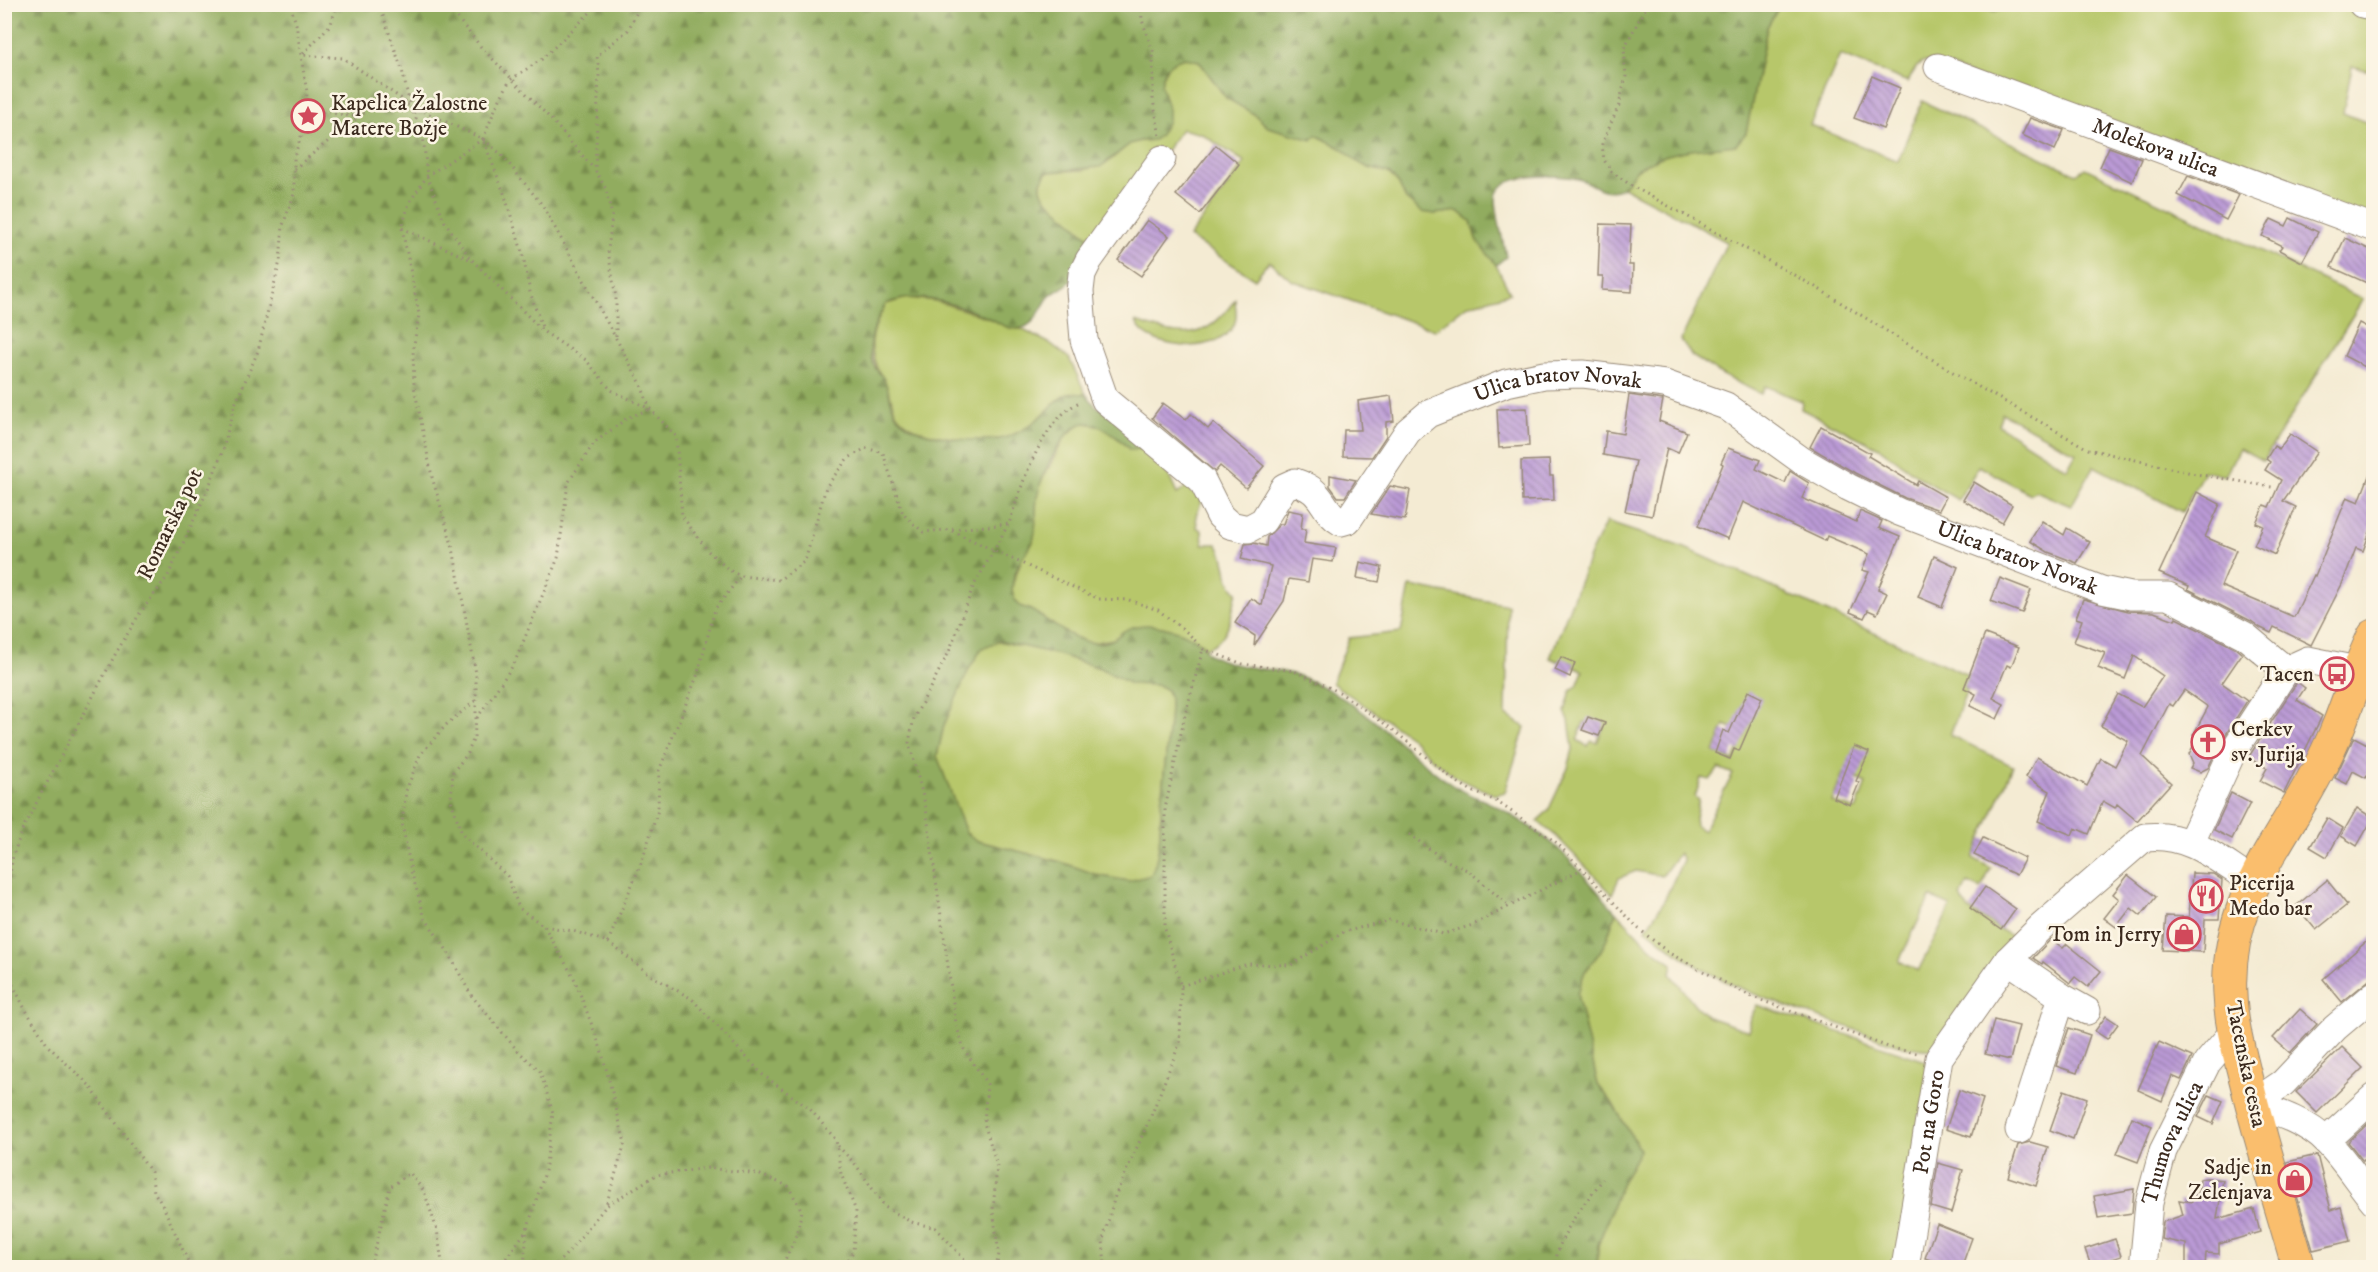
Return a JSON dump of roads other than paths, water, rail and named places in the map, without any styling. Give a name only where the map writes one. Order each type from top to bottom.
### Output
[{"type":"main road","name":"Tacenska cesta","points":[[2300,1268],[2252,1104],[2234,1031],[2230,994],[2231,956],[2237,924],[2253,882],[2330,747],[2365,671],[2373,636]]},
{"type":"street","points":[[2362,4],[2373,8]]},
{"type":"street","name":"Molekova ulica","points":[[1938,67],[2271,188],[2373,228]]},
{"type":"street","name":"Ulica bratov Novak","points":[[1162,159],[1089,260],[1082,274],[1080,291],[1084,340],[1105,400],[1202,480],[1220,516],[1230,525],[1248,529],[1263,521],[1284,487],[1295,482],[1306,486],[1317,495],[1332,518],[1341,522],[1348,520],[1408,431],[1428,414],[1506,383],[1544,375],[1583,374],[1665,384],[1726,406],[1801,460],[1848,487],[1899,512],[2102,590],[2131,596],[2168,596],[2244,635],[2286,670]]},
{"type":"street","points":[[2191,842],[2232,753],[2286,670],[2308,660],[2365,671]]},
{"type":"street","name":"Pot na Goro","points":[[1905,1268],[1939,1058],[2008,960],[2040,928],[2145,837],[2163,835],[2191,842],[2253,882]]},
{"type":"street","points":[[2008,960],[2086,1011]]},
{"type":"street","points":[[2252,1104],[2283,1083],[2335,1028],[2373,995]]},
{"type":"street","points":[[2019,1130],[2062,997]]},
{"type":"street","name":"Thumova ulica","points":[[2143,1268],[2149,1203],[2163,1151],[2207,1063],[2234,1031]]},
{"type":"street","points":[[2326,1141],[2373,1097]]},
{"type":"street","points":[[2252,1104],[2277,1113],[2311,1130],[2326,1141],[2373,1201]]},
{"type":"place","name":"Kapelica Žalostne Matere Božje","points":[[308,116]]},
{"type":"place","name":"Tacen","points":[[2337,674]]},
{"type":"place","name":"Cerkev sv. Jurija","points":[[2208,742]]},
{"type":"place","name":"Picerija Medo bar","points":[[2206,896]]},
{"type":"place","name":"Tom in Jerry","points":[[2184,934]]},
{"type":"place","name":"Sadje in Zelenjava","points":[[2295,1180]]}]
